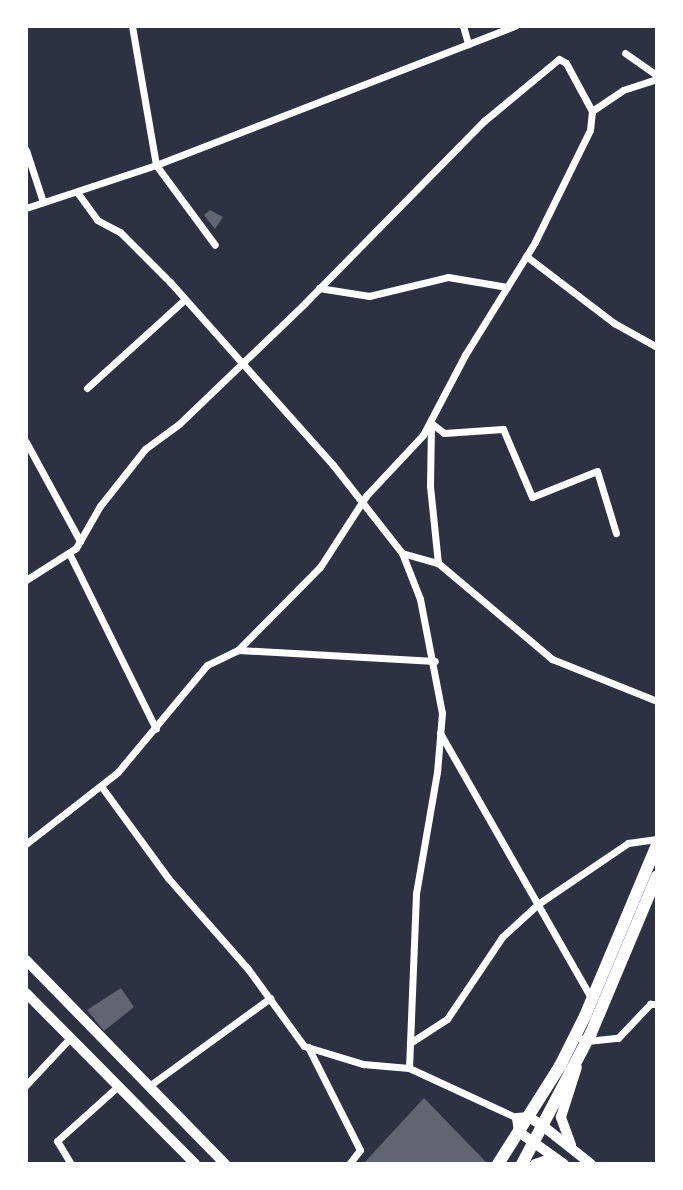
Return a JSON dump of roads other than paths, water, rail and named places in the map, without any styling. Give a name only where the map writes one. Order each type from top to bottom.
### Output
[{"type":"main road","points":[[522,1164],[578,1059],[592,1000],[657,845]]},
{"type":"main road","points":[[498,1164],[519,1132],[523,1118],[581,1038],[656,882]]},
{"type":"street","points":[[132,26],[156,164],[215,245]]},
{"type":"street","points":[[463,26],[468,44]]},
{"type":"street","points":[[26,208],[156,164],[515,26]]},
{"type":"street","points":[[625,53],[657,77]]},
{"type":"street","points":[[26,580],[69,553],[80,541],[100,506],[145,449],[179,424],[319,288],[453,150],[478,131],[517,89],[559,59],[566,63],[592,111],[590,130],[526,256],[431,423],[362,504],[320,568],[238,650],[207,665],[156,729],[101,786],[26,844]]},
{"type":"street","points":[[592,111],[623,90],[657,77]]},
{"type":"street","points":[[26,149],[43,202]]},
{"type":"street","points":[[77,192],[97,220],[120,232],[185,299],[362,504],[402,553],[420,599],[435,661],[440,732],[416,894],[409,1068]]},
{"type":"street","points":[[526,256],[614,323],[657,347]]},
{"type":"street","points":[[319,288],[369,296],[448,277],[507,287]]},
{"type":"street","points":[[87,388],[185,299]]},
{"type":"street","points":[[431,423],[444,433],[503,429],[532,498],[597,471],[616,533]]},
{"type":"street","points":[[431,423],[430,486],[438,562]]},
{"type":"street","points":[[26,442],[80,541]]},
{"type":"street","points":[[69,553],[156,729]]},
{"type":"street","points":[[402,553],[438,562],[552,659],[657,701]]},
{"type":"street","points":[[238,650],[435,661]]},
{"type":"street","points":[[440,732],[592,1000]]},
{"type":"street","points":[[101,786],[169,878],[308,1047],[360,1150],[349,1164]]},
{"type":"street","points":[[410,1043],[447,1019],[502,937],[538,904],[628,842],[657,839]]},
{"type":"street","points":[[26,960],[225,1164]]},
{"type":"street","points":[[26,993],[195,1164]]},
{"type":"street","points":[[149,1086],[270,998]]},
{"type":"street","points":[[581,1038],[618,1038],[650,1004],[657,1004]]},
{"type":"street","points":[[26,1085],[70,1038]]},
{"type":"street","points":[[308,1047],[363,1064],[409,1068],[543,1126],[591,1164]]},
{"type":"street","points":[[573,1150],[561,1117],[578,1059]]},
{"type":"street","points":[[71,1164],[57,1141],[117,1087]]},
{"type":"street","points":[[519,1132],[559,1161]]},
{"type":"street","points":[[535,1164],[559,1161]]}]
